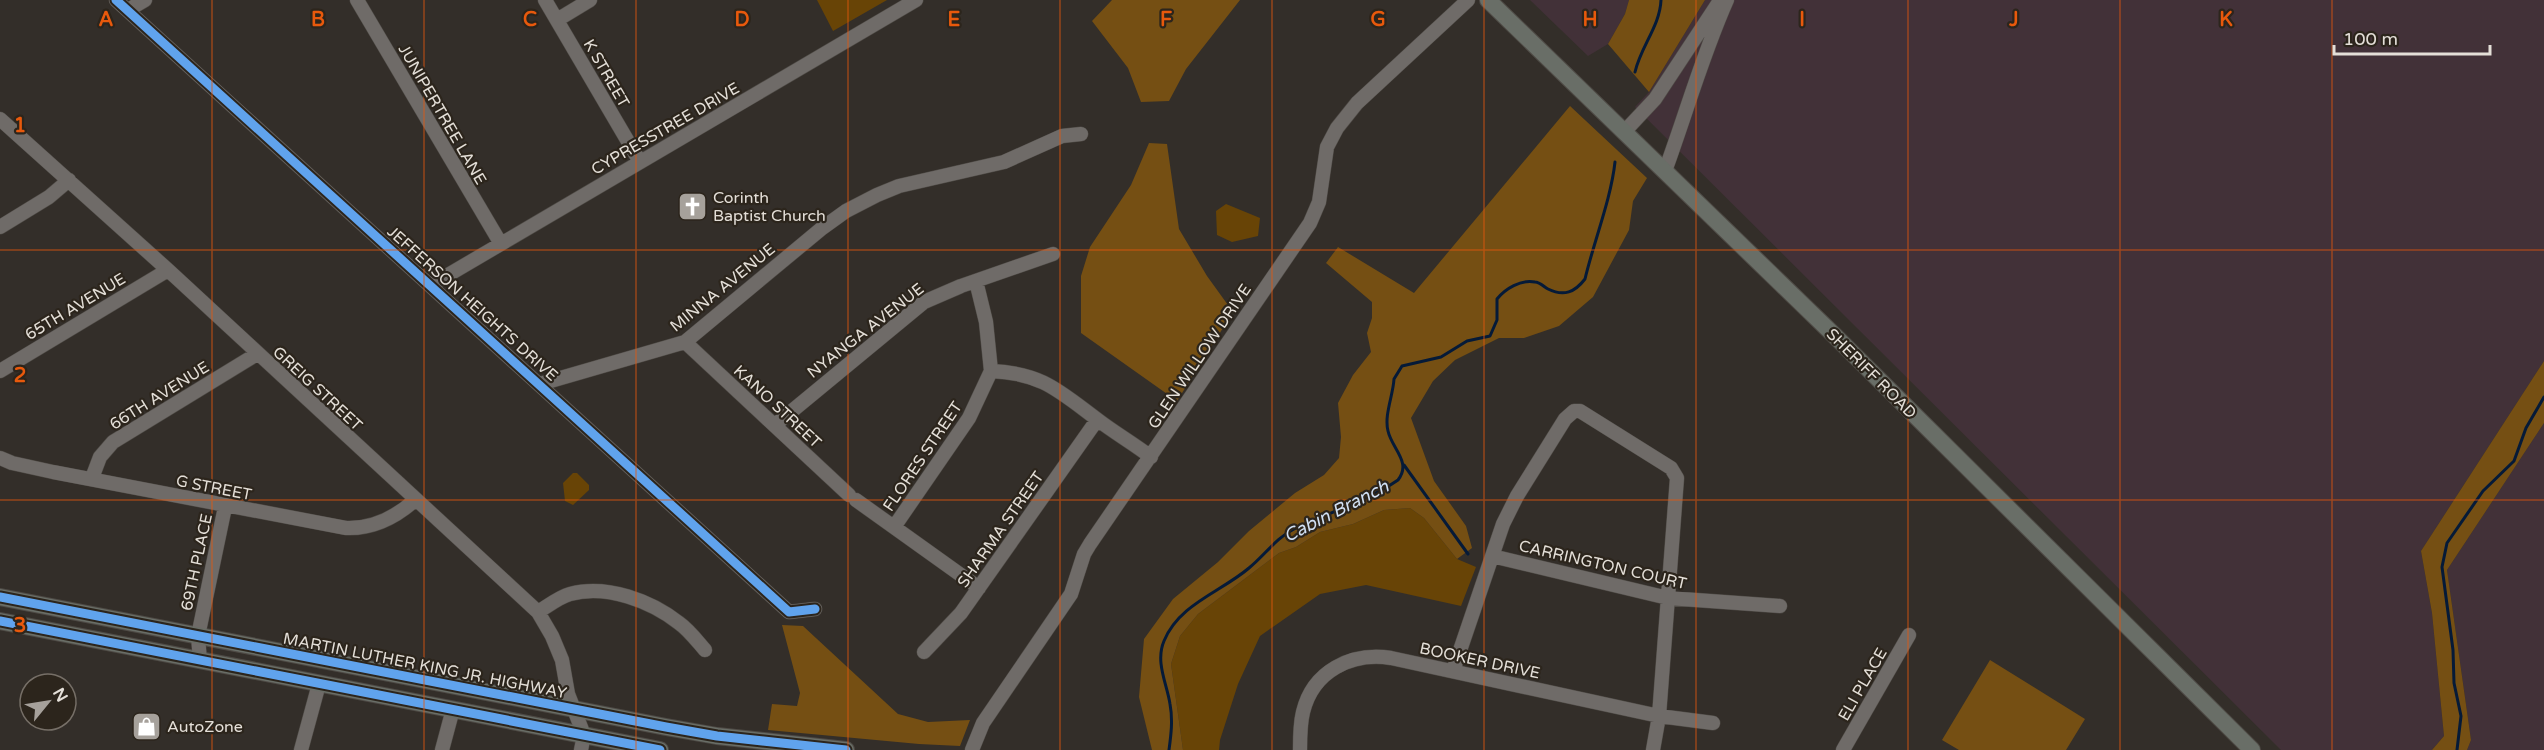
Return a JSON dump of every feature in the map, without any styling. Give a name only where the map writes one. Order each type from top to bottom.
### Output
[{"type":"main road","name":"SHERIFF ROAD","points":[[1488,0],[1835,336],[2252,750]]},
{"type":"main road","name":"MARTIN LUTHER KING JR. HIGHWAY","points":[[0,597],[717,736],[846,750]]},
{"type":"main road","points":[[0,621],[453,709],[583,743],[660,750]]},
{"type":"street","name":"JEFFERSON HEIGHTS DRIVE","points":[[116,0],[789,612],[815,609]]},
{"type":"street","points":[[128,10],[145,0]]},
{"type":"street","name":"JUNIPERTREE LANE","points":[[357,0],[501,244]]},
{"type":"street","name":"K STREET","points":[[545,0],[640,162]]},
{"type":"street","points":[[557,20],[590,0]]},
{"type":"street","name":"CYPRESSTREE DRIVE","points":[[431,285],[916,0]]},
{"type":"street","name":"GLEN WILLOW DRIVE","points":[[972,750],[983,723],[1071,594],[1084,554],[1090,544],[1310,223],[1319,202],[1328,147],[1336,128],[1357,103],[1468,0]]},
{"type":"street","points":[[1624,132],[1655,99],[1720,0]]},
{"type":"street","points":[[1665,171],[1686,114],[1705,51],[1727,0]]},
{"type":"street","name":"GREIG STREET","points":[[0,119],[168,270],[538,612],[557,647],[583,743]]},
{"type":"street","name":"MINNA AVENUE","points":[[540,384],[685,342],[821,228],[861,203],[899,186],[983,168],[1018,156],[1062,136],[1081,134]]},
{"type":"street","points":[[0,227],[49,197],[69,180]]},
{"type":"street","name":"NYANGA AVENUE","points":[[775,425],[919,305],[941,293],[1053,254]]},
{"type":"street","name":"65TH AVENUE","points":[[0,371],[168,270]]},
{"type":"street","points":[[976,281],[986,322],[991,371],[1021,373],[1036,378],[1072,399],[1097,420],[1151,457]]},
{"type":"street","name":"KANO STREET","points":[[685,342],[853,497],[979,588]]},
{"type":"street","name":"66TH AVENUE","points":[[92,478],[100,457],[113,442],[257,354]]},
{"type":"street","name":"FLORES STREET","points":[[894,527],[969,418],[991,371]]},
{"type":"street","points":[[1453,671],[1492,556],[1514,502],[1565,419],[1575,411],[1586,415],[1671,468],[1678,482],[1659,716],[1653,750]]},
{"type":"street","name":"SHARMA STREET","points":[[924,652],[952,624],[979,588],[1097,420]]},
{"type":"street","name":"G STREET","points":[[0,458],[43,470],[92,478],[225,507],[314,524],[356,529],[390,518],[415,500]]},
{"type":"street","name":"69TH PLACE","points":[[200,661],[198,636],[225,507]]},
{"type":"street","name":"CARRINGTON COURT","points":[[1492,556],[1668,598],[1780,606]]},
{"type":"street","points":[[538,612],[574,593],[623,595],[648,604],[681,624],[705,650]]},
{"type":"street","name":"ELI PLACE","points":[[1843,750],[1909,635]]},
{"type":"street","name":"BOOKER DRIVE","points":[[1300,750],[1303,711],[1308,699],[1323,677],[1340,665],[1359,657],[1376,656],[1659,716],[1713,723]]},
{"type":"street","points":[[301,750],[319,684]]},
{"type":"street","points":[[442,750],[453,709]]},
{"type":"shaded area","points":[[817,0],[887,0],[833,31]]},
{"type":"shaded area","points":[[1112,0],[1240,0],[1186,69],[1169,101],[1141,102],[1128,68],[1092,21]]},
{"type":"shaded area","points":[[1530,0],[1629,0],[1625,14],[1608,44],[1588,56]]},
{"type":"shaded area","points":[[1629,0],[1705,0],[1649,92],[1608,44],[1625,14]]},
{"type":"shaded area","points":[[1705,0],[2544,0],[2544,361],[2421,551],[2432,613],[2444,736],[2432,750],[2281,750],[1635,107],[1649,92]]},
{"type":"shaded area","points":[[1570,106],[1647,178],[1633,201],[1629,230],[1593,297],[1559,326],[1524,338],[1499,338],[1455,360],[1433,381],[1411,418],[1434,481],[1466,526],[1472,548],[1457,559],[1424,518],[1410,508],[1384,510],[1353,524],[1320,532],[1296,547],[1279,553],[1198,614],[1180,636],[1171,664],[1183,750],[1152,750],[1139,697],[1144,639],[1173,599],[1295,493],[1324,475],[1339,458],[1341,437],[1338,403],[1353,375],[1371,352],[1367,333],[1372,318],[1372,302],[1326,263],[1338,247],[1414,293]]},
{"type":"shaded area","points":[[1149,143],[1167,144],[1179,229],[1207,276],[1233,312],[1177,401],[1081,333],[1081,276],[1090,247],[1131,185]]},
{"type":"shaded area","points":[[1226,204],[1260,218],[1258,236],[1232,242],[1217,235],[1216,211]]},
{"type":"shaded area","points":[[2544,361],[2544,423],[2447,570],[2471,740],[2467,750],[2432,750],[2444,736],[2432,613],[2421,551]]},
{"type":"shaded area","points":[[2544,423],[2544,750],[2467,750],[2471,740],[2447,570]]},
{"type":"shaded area","points":[[573,473],[577,473],[589,485],[589,490],[573,505],[565,501],[563,483]]},
{"type":"shaded area","points":[[1410,508],[1424,518],[1457,559],[1476,567],[1461,606],[1366,585],[1320,594],[1260,636],[1238,684],[1220,740],[1219,750],[1183,750],[1171,664],[1180,636],[1198,614],[1279,553],[1296,547],[1320,532],[1353,524],[1384,510]]},
{"type":"shaded area","points":[[782,625],[803,626],[898,714],[928,722],[970,720],[960,746],[768,730],[772,704],[797,706],[800,693]]},
{"type":"shaded area","points":[[1990,660],[2085,719],[2066,750],[1959,750],[1942,740]]},
{"type":"waterway","name":"Cabin Branch","points":[[1635,72],[1657,19],[1661,0]]},
{"type":"waterway","name":"Cabin Branch","points":[[1169,750],[1171,710],[1162,673],[1161,657],[1164,641],[1171,628],[1190,608],[1238,577],[1276,542],[1294,529],[1373,495],[1398,480],[1402,473],[1402,461],[1390,438],[1387,419],[1394,379],[1402,366],[1441,357],[1467,341],[1490,336],[1497,320],[1497,299],[1514,286],[1530,281],[1564,293],[1573,290],[1581,283],[1585,279],[1606,205],[1615,162]]},
{"type":"waterway","points":[[2457,750],[2461,716],[2454,683],[2453,650],[2442,567],[2447,543],[2483,491],[2514,461],[2526,428],[2544,397]]},
{"type":"waterway","points":[[1404,465],[1468,554]]},
{"type":"cycle path","points":[[116,0],[789,612],[815,609]]},
{"type":"cycle path","points":[[0,597],[666,727],[717,736],[846,750]]},
{"type":"cycle path","points":[[0,621],[660,750]]},
{"type":"place","name":"Corinth Baptist Church","points":[[692,206]]},
{"type":"place","name":"AutoZone","points":[[146,726]]}]
